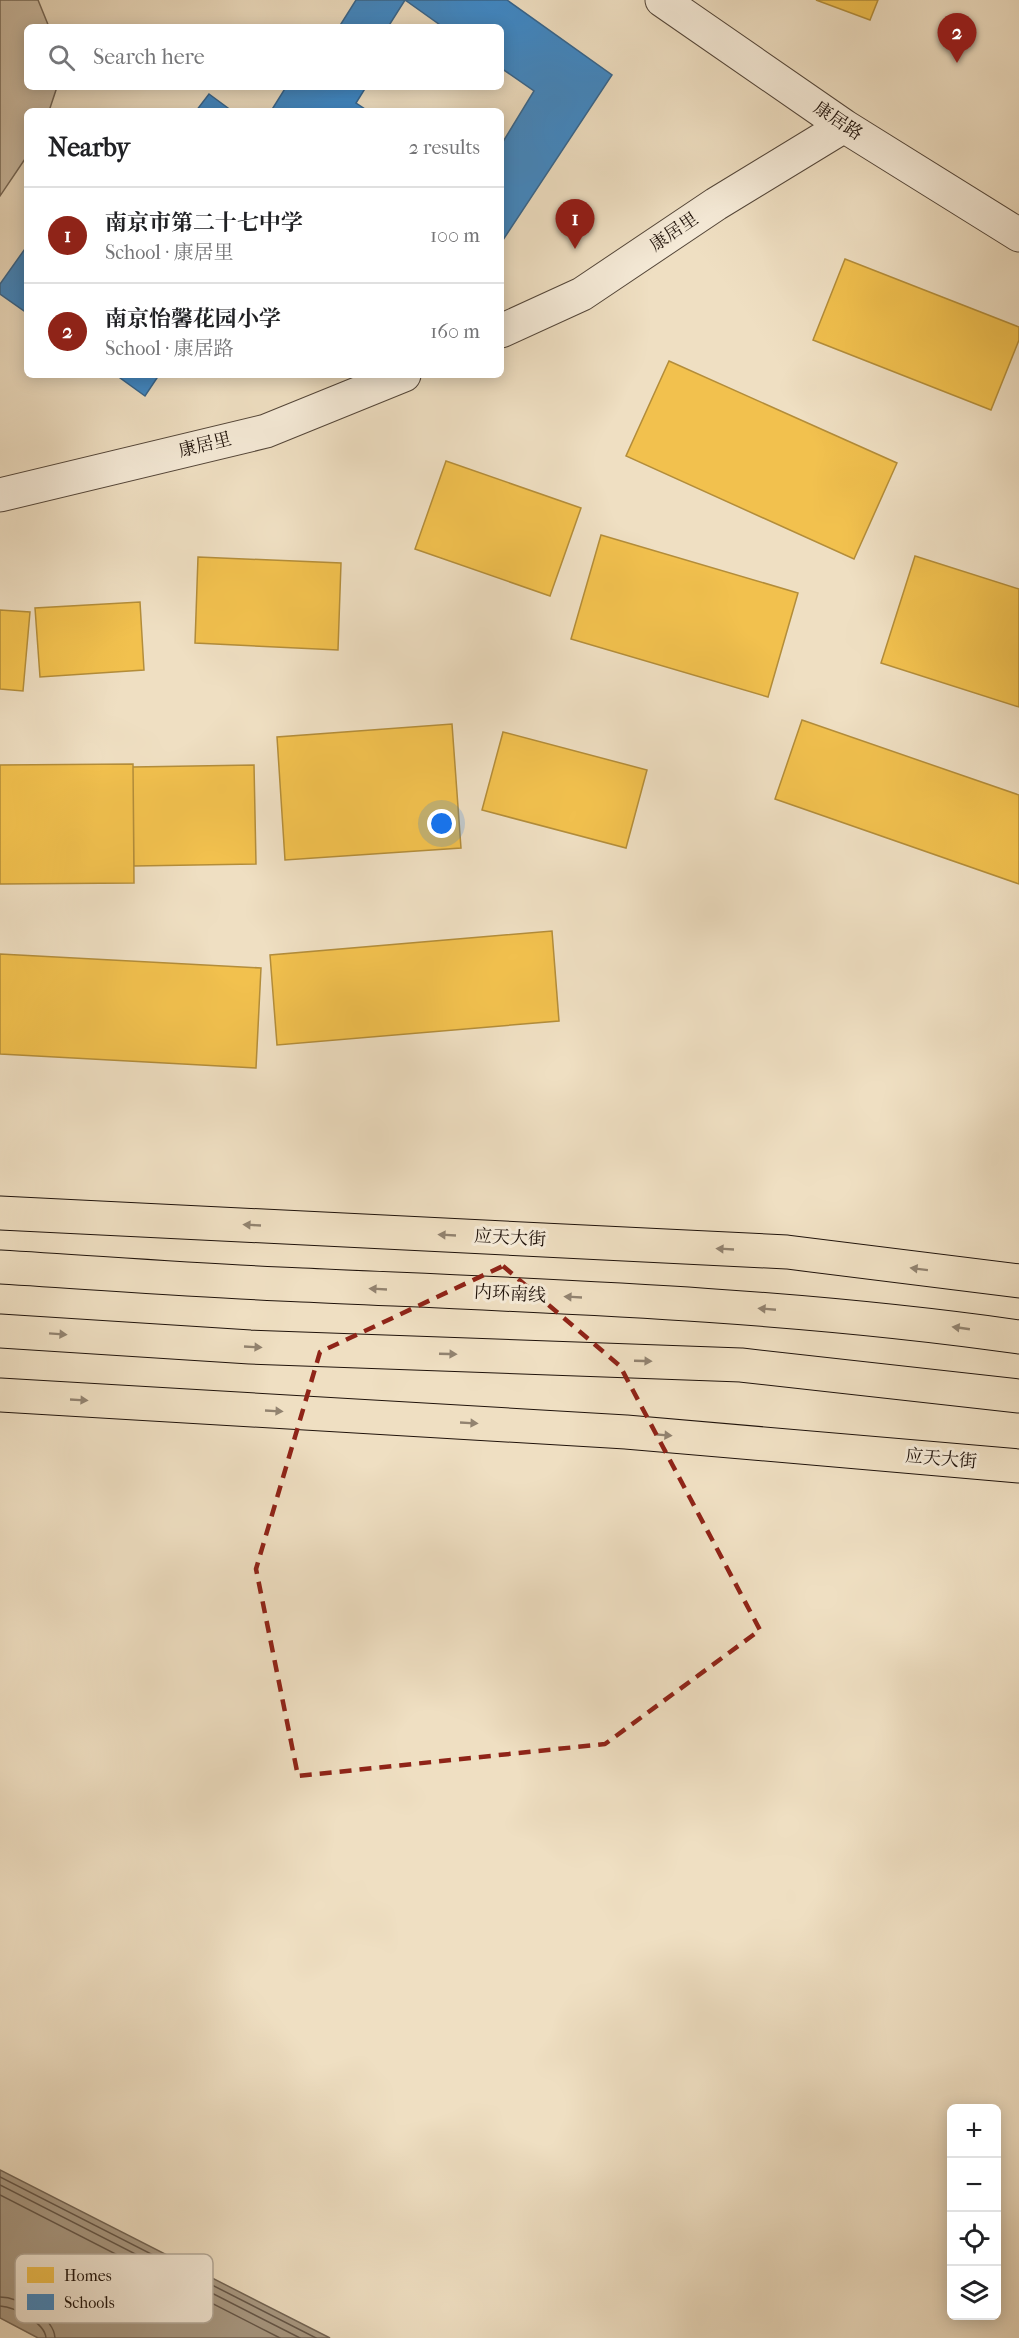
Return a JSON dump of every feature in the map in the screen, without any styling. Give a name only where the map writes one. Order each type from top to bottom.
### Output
[{"type":"main road","name":"应天大街","points":[[0,1213],[787,1252],[1019,1281]]},
{"type":"main road","name":"内环南线","points":[[0,1267],[298,1285],[699,1303],[913,1322],[1019,1337]]},
{"type":"main road","points":[[0,1331],[250,1347],[741,1365],[1019,1396]]},
{"type":"main road","name":"应天大街","points":[[0,1395],[626,1432],[1019,1466]]},
{"type":"street","name":"康居路","points":[[662,0],[843,126],[1019,235]]},
{"type":"street","name":"康居里","points":[[504,331],[582,294],[716,204],[843,126]]},
{"type":"street","name":"康居里","points":[[0,495],[266,431],[397,378]]},
{"type":"highlighted area","points":[[503,1266],[620,1366],[760,1630],[605,1744],[298,1776],[256,1569],[320,1352]]},
{"type":"shaded area","points":[[0,0],[38,0],[48,24],[24,24],[24,90],[56,90],[50,108],[24,108],[24,160],[0,196]]},
{"type":"water","points":[[0,2170],[165,2254],[15,2254],[15,2323],[213,2323],[213,2278],[330,2338],[38,2338],[0,2318]]},
{"type":"building: Homes","points":[[816,0],[878,0],[870,20]]},
{"type":"building: Homes","points":[[845,259],[1019,327],[1019,340],[991,410],[813,340]]},
{"type":"building: Homes","points":[[669,361],[897,463],[854,559],[626,456]]},
{"type":"building: Homes","points":[[446,461],[581,508],[550,596],[415,549]]},
{"type":"building: Homes","points":[[601,535],[798,593],[768,697],[571,639]]},
{"type":"building: Homes","points":[[915,556],[1019,589],[1019,707],[881,663]]},
{"type":"building: Homes","points":[[198,557],[341,563],[338,650],[195,643]]},
{"type":"building: Homes","points":[[140,602],[144,670],[40,677],[35,608]]},
{"type":"building: Homes","points":[[0,610],[30,612],[23,691],[0,689]]},
{"type":"building: Homes","points":[[802,720],[1019,795],[1019,884],[775,799]]},
{"type":"building: Homes","points":[[452,724],[461,848],[285,860],[277,737]]},
{"type":"building: Homes","points":[[503,732],[647,770],[626,848],[482,810]]},
{"type":"building: Homes","points":[[133,764],[134,883],[0,884],[0,765]]},
{"type":"building: Homes","points":[[254,765],[256,864],[134,866],[133,767]]},
{"type":"building: Homes","points":[[552,931],[559,1021],[277,1045],[270,955]]},
{"type":"building: Homes","points":[[0,954],[261,968],[256,1068],[0,1054]]},
{"type":"building: Schools","points":[[356,0],[405,0],[390,24],[341,24]]},
{"type":"building: Schools","points":[[405,0],[507,0],[612,75],[504,238],[504,140],[534,91],[504,70],[504,24],[439,24]]},
{"type":"building: Schools","points":[[284,90],[364,90],[356,103],[364,108],[273,108]]},
{"type":"building: Schools","points":[[209,94],[228,108],[198,108]]},
{"type":"building: Schools","points":[[24,250],[24,311],[0,294],[0,284]]},
{"type":"building: Schools","points":[[120,378],[157,378],[145,396]]},
{"type":"place","name":"南京怡馨花园小学","points":[[957,63]]},
{"type":"place","name":"南京市第二十七中学","points":[[575,249]]}]
